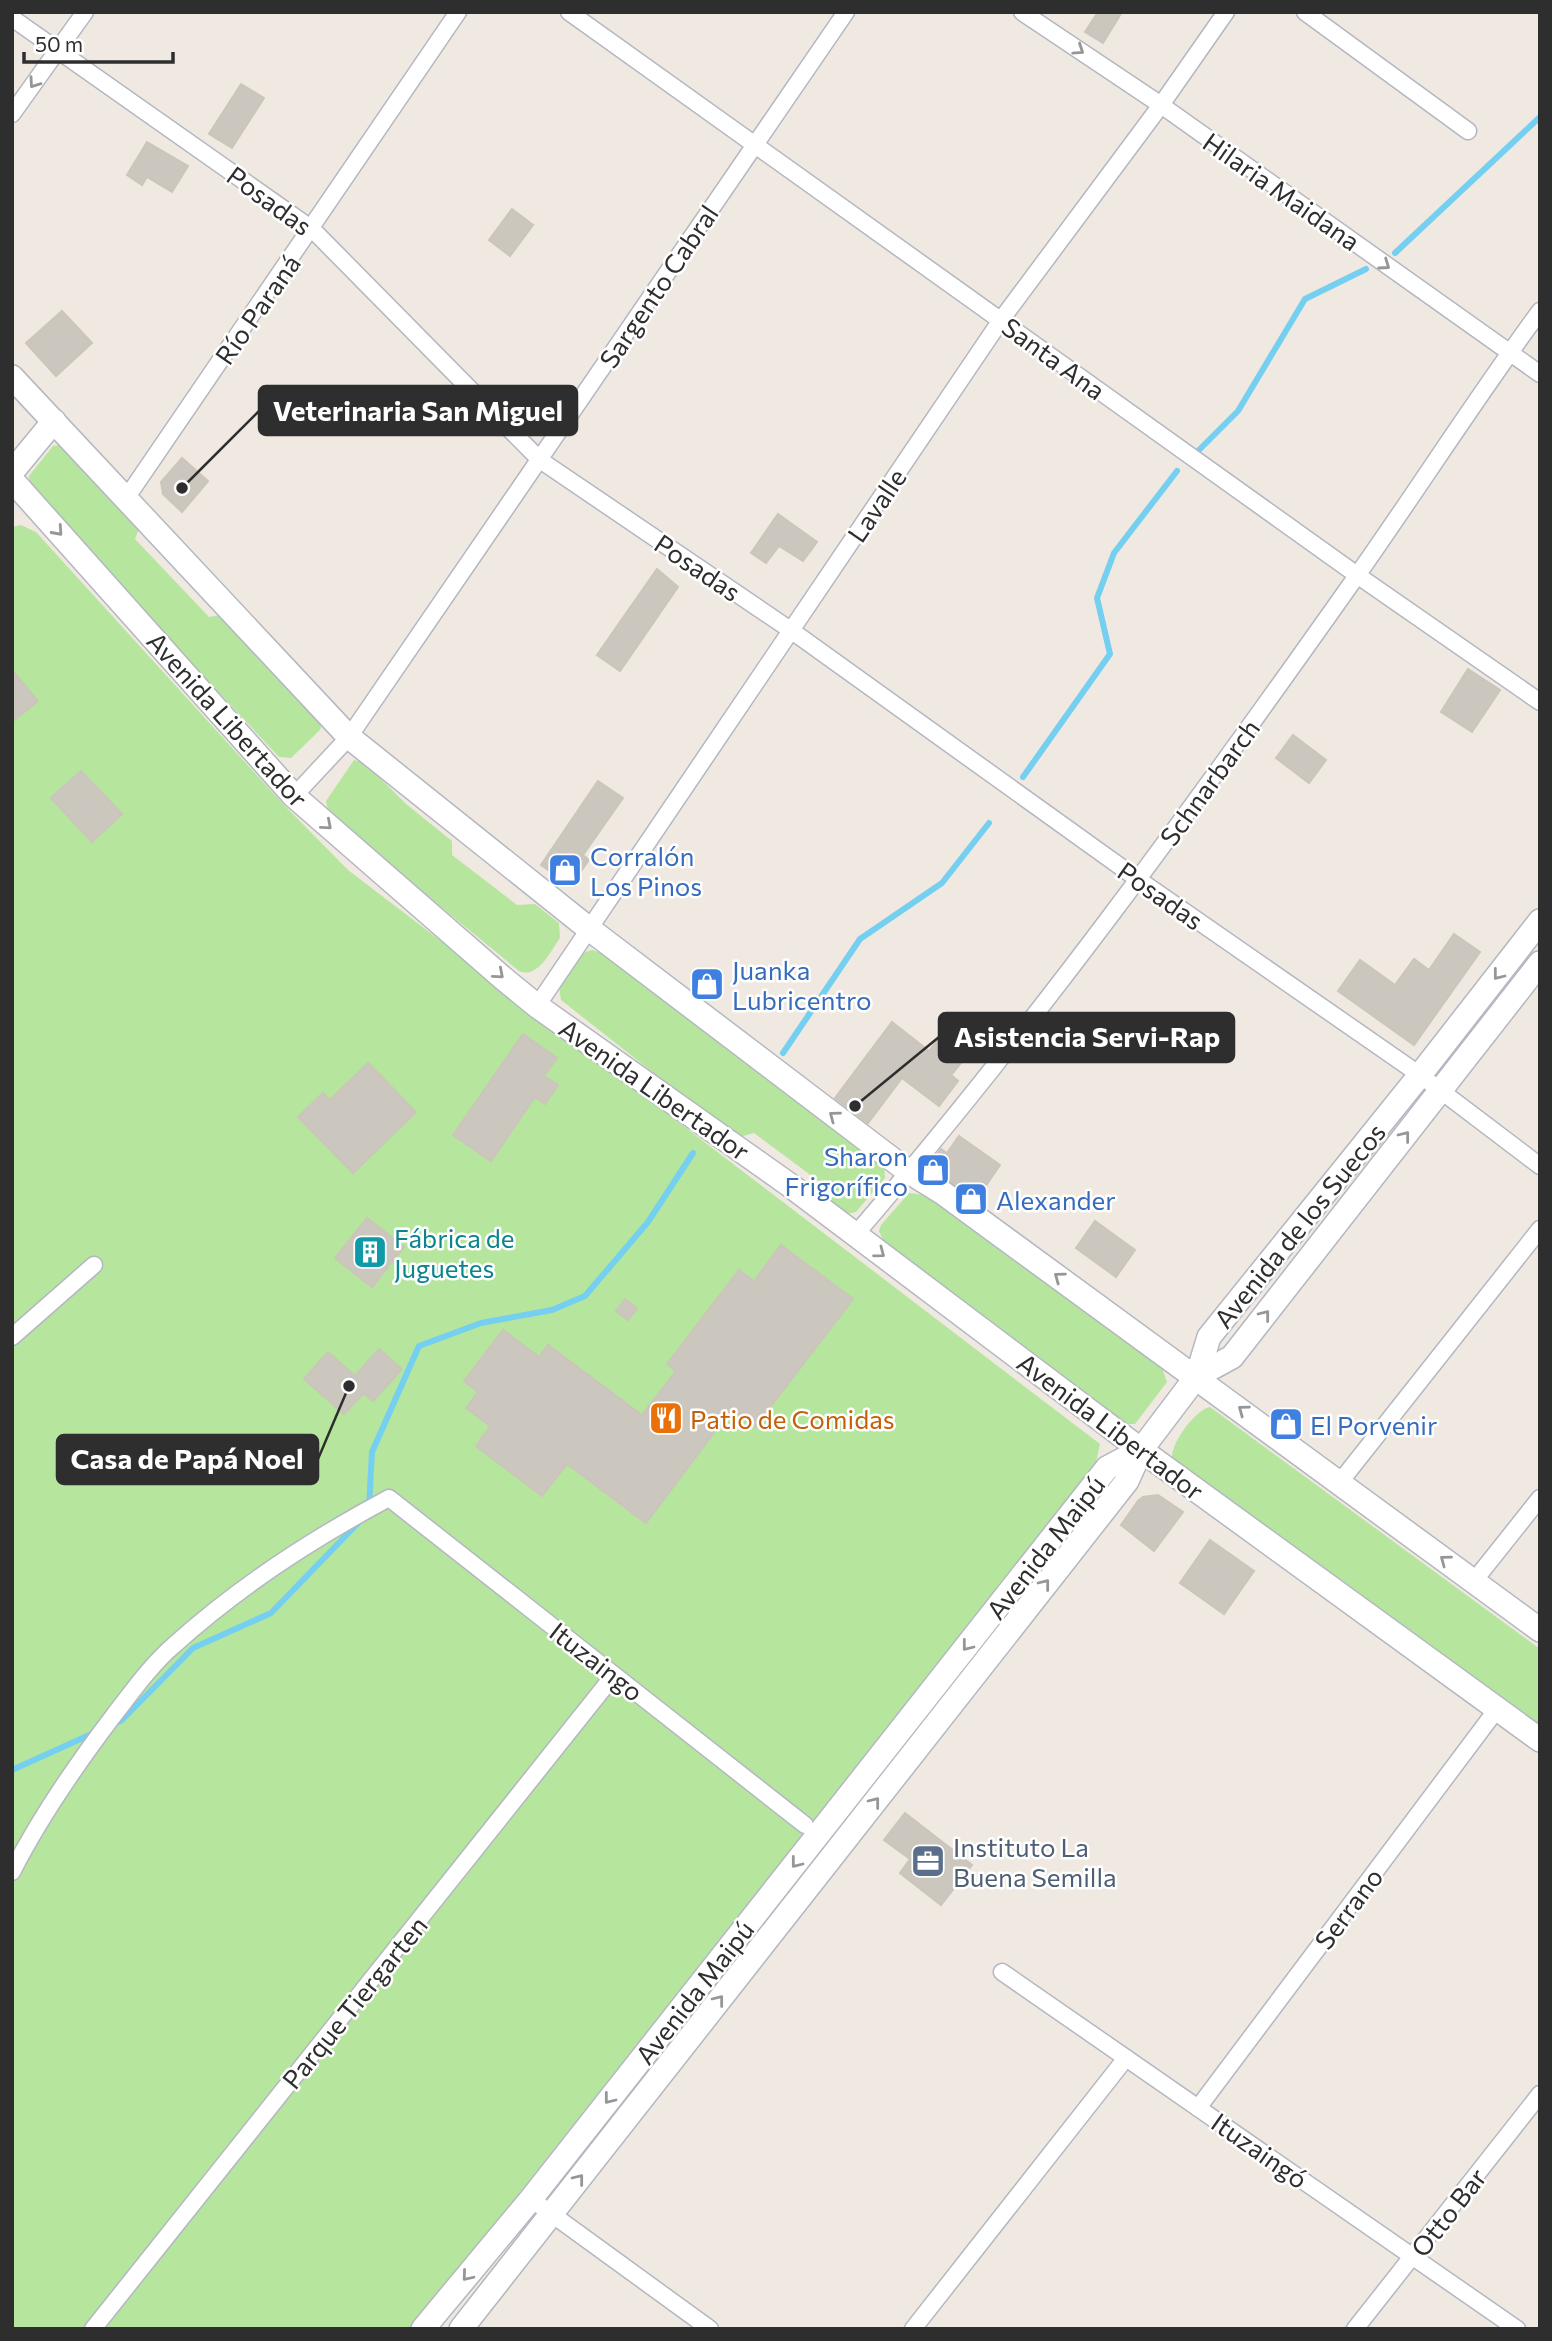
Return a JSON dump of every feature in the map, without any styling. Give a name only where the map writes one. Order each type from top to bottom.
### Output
[{"type":"main road","points":[[12,377],[349,737],[588,928],[909,1172],[943,1193],[1197,1376],[1540,1630]]},
{"type":"main road","points":[[12,472],[54,421]]},
{"type":"main road","name":"Avenida Libertador","points":[[12,480],[293,796],[537,1006],[855,1235],[1141,1450],[1540,1740]]},
{"type":"main road","name":"Avenida de los Suecos","points":[[1197,1376],[1209,1337],[1540,921]]},
{"type":"main road","name":"Avenida de los Suecos","points":[[1197,1376],[1232,1357],[1540,964]]},
{"type":"main road","points":[[1141,1450],[1197,1376]]},
{"type":"main road","name":"Avenida Maipú","points":[[423,2329],[531,2199],[1107,1468],[1141,1450]]},
{"type":"main road","name":"Avenida Maipú","points":[[461,2329],[1127,1481],[1141,1450]]},
{"type":"street","points":[[12,114],[85,12]]},
{"type":"street","name":"Río Paraná","points":[[125,500],[458,12]]},
{"type":"street","name":"Santa Ana","points":[[569,12],[1357,575],[1540,702]]},
{"type":"street","name":"Sargento Cabral","points":[[293,796],[349,737],[846,12]]},
{"type":"street","name":"Hilaria Maidana","points":[[1022,12],[1161,105],[1540,374]]},
{"type":"street","name":"Lavalle","points":[[537,1006],[1001,320],[1161,105],[1226,12]]},
{"type":"street","points":[[1305,12],[1468,131]]},
{"type":"street","name":"Posadas","points":[[12,18],[312,229],[540,460],[792,631],[1139,880],[1441,1090],[1540,1166]]},
{"type":"street","name":"Schnarbarch","points":[[855,1235],[909,1172],[1139,880],[1357,575],[1540,311]]},
{"type":"street","points":[[1340,1482],[1540,1229]]},
{"type":"street","points":[[12,1337],[94,1265]]},
{"type":"street","name":"Ituzaingo","points":[[12,1872],[38,1820],[78,1763],[171,1647],[267,1571],[332,1528],[389,1498],[805,1825]]},
{"type":"street","points":[[1474,1581],[1540,1498]]},
{"type":"street","name":"Parque Tiergarten","points":[[93,2329],[614,1675]]},
{"type":"street","name":"Serrano","points":[[1198,2108],[1497,1709]]},
{"type":"street","name":"Ituzaingó","points":[[1002,1972],[1517,2329]]},
{"type":"street","points":[[913,2329],[1126,2058]]},
{"type":"street","name":"Otto Bar","points":[[1355,2329],[1540,2094]]},
{"type":"street","points":[[531,2199],[710,2329]]},
{"type":"green space","points":[[53,446],[65,447],[139,529],[135,539],[209,617],[221,615],[322,724],[320,730],[291,758],[279,757],[30,490],[29,476]]},
{"type":"green space","points":[[21,525],[36,532],[284,805],[348,870],[1100,1444],[1096,1462],[412,2329],[12,2329],[12,527]]},
{"type":"green space","points":[[354,760],[365,763],[406,804],[452,841],[452,855],[517,905],[535,904],[559,923],[560,938],[538,968],[519,971],[329,815],[326,801]]},
{"type":"green space","points":[[592,950],[601,953],[884,1164],[885,1178],[856,1212],[846,1214],[832,1204],[832,1191],[754,1133],[736,1138],[561,1000],[559,987],[582,953]]},
{"type":"green space","points":[[909,1193],[926,1195],[1162,1368],[1167,1382],[1135,1424],[1123,1424],[885,1244],[879,1231],[881,1225]]},
{"type":"green space","points":[[1210,1407],[1540,1649],[1540,1729],[1172,1459],[1175,1445],[1185,1428],[1197,1414]]},
{"type":"building","points":[[1098,12],[1122,12],[1103,43],[1085,32]]},
{"type":"building","points":[[241,84],[264,98],[232,148],[209,134]]},
{"type":"building","points":[[147,142],[188,166],[172,192],[147,177],[142,185],[127,175]]},
{"type":"building","points":[[512,209],[533,225],[510,256],[489,240]]},
{"type":"building","points":[[62,311],[92,343],[56,376],[26,343]]},
{"type":"building","points":[[182,458],[208,481],[182,512],[163,494],[161,482]]},
{"type":"building","points":[[778,514],[817,542],[803,561],[779,546],[766,563],[751,553]]},
{"type":"building","points":[[657,569],[678,587],[620,671],[597,655]]},
{"type":"building","points":[[1468,669],[1500,690],[1472,732],[1441,712]]},
{"type":"building","points":[[12,670],[38,701],[12,722]]},
{"type":"building","points":[[1293,735],[1326,760],[1309,783],[1276,758]]},
{"type":"building","points":[[81,771],[122,814],[92,842],[51,798]]},
{"type":"building","points":[[598,781],[623,798],[583,855],[589,860],[579,874],[561,879],[541,865]]},
{"type":"building","points":[[1454,934],[1480,952],[1414,1045],[1338,991],[1360,960],[1395,985],[1414,959],[1429,970]]},
{"type":"building","points":[[892,1022],[929,1051],[940,1037],[966,1057],[951,1075],[958,1081],[939,1106],[902,1078],[868,1123],[835,1098]]},
{"type":"building","points":[[523,1034],[557,1058],[544,1076],[558,1085],[545,1104],[535,1097],[491,1161],[453,1135]]},
{"type":"building","points":[[368,1063],[416,1112],[353,1173],[298,1117],[323,1093],[330,1100]]},
{"type":"building","points":[[959,1136],[1000,1165],[976,1200],[928,1167],[941,1149],[947,1153]]},
{"type":"building","name":"Fábrica de Juguetes","points":[[367,1218],[404,1247],[372,1287],[335,1258]]},
{"type":"building","points":[[1095,1221],[1135,1250],[1116,1277],[1076,1248]]},
{"type":"building","points":[[781,1245],[853,1299],[755,1427],[732,1409],[646,1523],[567,1464],[542,1496],[476,1446],[490,1426],[466,1408],[478,1392],[464,1381],[503,1330],[539,1357],[548,1345],[642,1415],[676,1371],[667,1364],[739,1270],[754,1281]]},
{"type":"building","points":[[625,1299],[637,1308],[628,1320],[616,1311]]},
{"type":"building","points":[[379,1349],[402,1369],[373,1401],[364,1393],[344,1414],[304,1379],[328,1352],[355,1376]]},
{"type":"building","points":[[1158,1495],[1183,1512],[1154,1551],[1121,1525],[1138,1501],[1143,1497]]},
{"type":"building","points":[[1210,1540],[1254,1571],[1224,1614],[1180,1583]]},
{"type":"building","points":[[905,1813],[972,1865],[941,1905],[900,1873],[910,1859],[884,1840]]},
{"type":"waterway","points":[[1395,253],[1540,117]]},
{"type":"waterway","points":[[1198,451],[1238,411],[1305,299],[1366,269]]},
{"type":"waterway","points":[[1023,777],[1110,654],[1097,598],[1114,553],[1177,471]]},
{"type":"waterway","points":[[783,1053],[860,939],[942,883],[989,823]]},
{"type":"waterway","points":[[369,1507],[372,1452],[419,1346],[481,1323],[552,1310],[585,1296],[648,1222],[693,1153]]},
{"type":"waterway","points":[[112,1724],[121,1721],[193,1648],[271,1613],[360,1521]]},
{"type":"waterway","points":[[12,1770],[96,1732]]},
{"type":"place","name":"Veterinaria San Miguel","points":[[182,488]]},
{"type":"place","name":"Corralón Los Pinos","points":[[565,870]]},
{"type":"place","name":"Juanka Lubricentro","points":[[707,984]]},
{"type":"place","name":"Asistencia Servi-Rap","points":[[855,1106]]},
{"type":"place","name":"Sharon Frigorífico","points":[[933,1170]]},
{"type":"place","name":"Alexander","points":[[971,1199]]},
{"type":"place","name":"Fábrica de Juguetes","points":[[370,1252]]},
{"type":"place","name":"Casa de Papá Noel","points":[[349,1386]]},
{"type":"place","name":"Patio de Comidas","points":[[666,1418]]},
{"type":"place","name":"El Porvenir","points":[[1286,1424]]},
{"type":"place","name":"Instituto La Buena Semilla","points":[[928,1861]]}]
